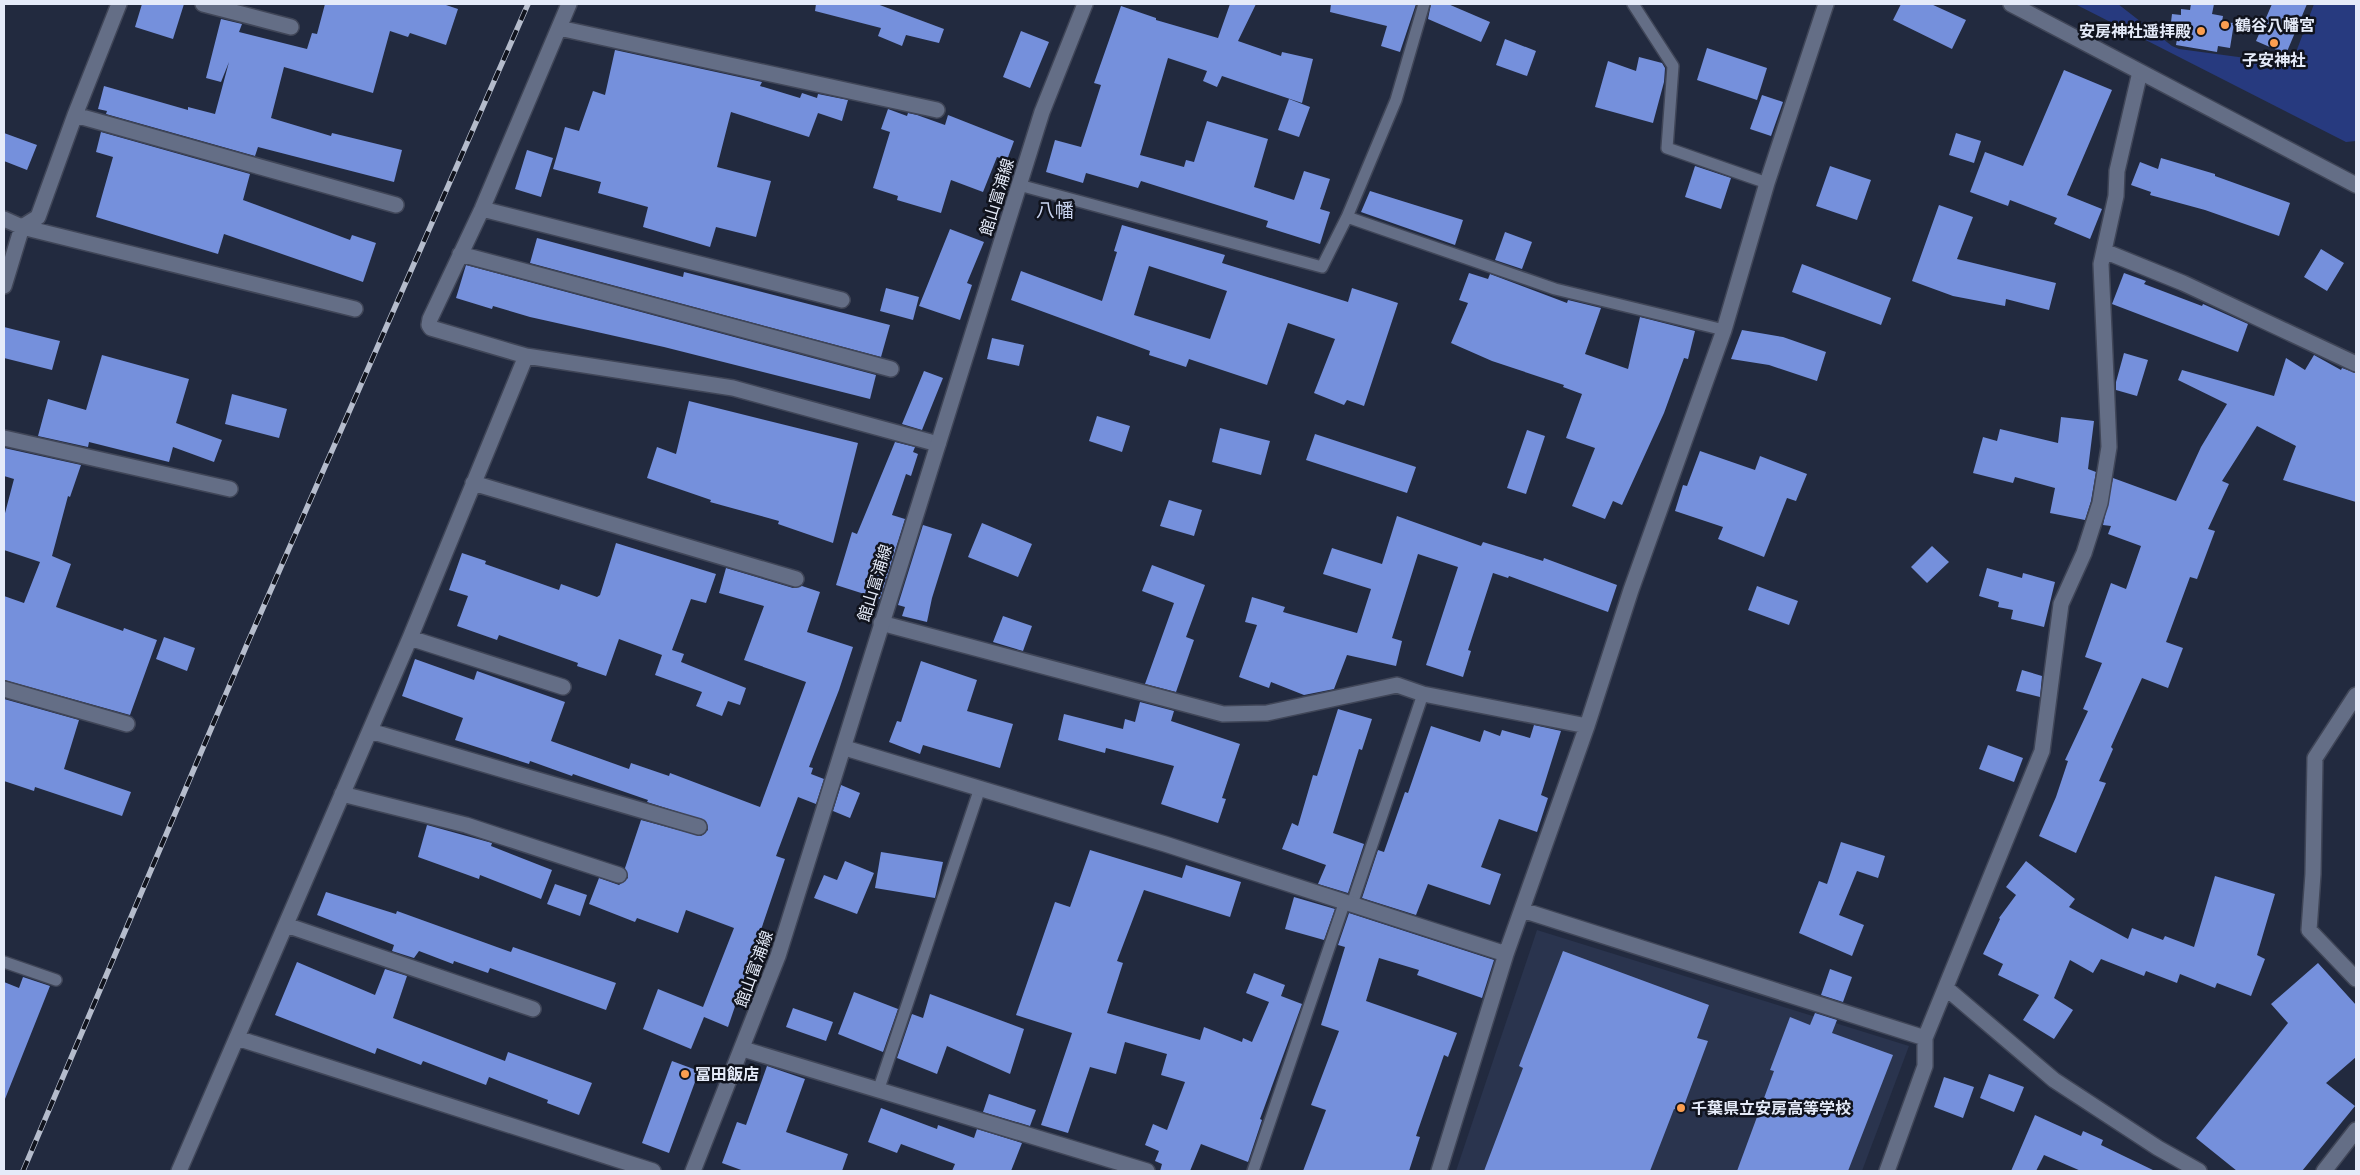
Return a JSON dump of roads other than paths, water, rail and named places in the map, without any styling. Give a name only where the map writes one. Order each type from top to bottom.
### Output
[{"type":"street","points":[[4,286],[22,227],[38,216],[119,4]]},
{"type":"street","points":[[204,4],[291,27]]},
{"type":"street","points":[[569,4],[482,209],[429,325],[431,328],[526,356],[733,388],[938,444]]},
{"type":"street","name":"館山富浦線","points":[[693,1171],[743,1049],[778,956],[845,748],[881,623],[1042,112],[1085,4]]},
{"type":"street","points":[[1439,1171],[1506,954],[1587,726],[1634,581],[1724,330],[1767,182],[1826,4]]},
{"type":"street","points":[[2011,4],[2356,185]]},
{"type":"street","points":[[559,28],[937,110]]},
{"type":"street","points":[[1887,1171],[1925,1066],[1925,1038],[2042,751],[2061,604],[2084,553],[2100,503],[2109,447],[2101,264],[2116,196],[2117,171],[2140,72]]},
{"type":"street","points":[[75,115],[396,204]]},
{"type":"street","points":[[482,209],[842,300]]},
{"type":"street","points":[[4,219],[22,227],[355,309]]},
{"type":"street","points":[[2104,251],[2183,283],[2356,364]]},
{"type":"street","points":[[460,254],[891,369]]},
{"type":"street","points":[[181,1170],[236,1038],[410,638],[526,356]]},
{"type":"street","points":[[4,438],[230,489]]},
{"type":"street","points":[[473,483],[796,579]]},
{"type":"street","points":[[881,623],[1222,714],[1267,713],[1398,686],[1424,694],[1587,726]]},
{"type":"street","points":[[410,638],[564,688]]},
{"type":"street","points":[[4,688],[127,724]]},
{"type":"street","points":[[2356,695],[2315,758],[2313,874],[2309,930],[2356,979]]},
{"type":"street","points":[[370,731],[698,827]]},
{"type":"street","points":[[845,748],[1348,902],[1506,954]]},
{"type":"street","points":[[342,794],[466,825],[619,875]]},
{"type":"street","points":[[1522,910],[1925,1038]]},
{"type":"street","points":[[286,925],[533,1009]]},
{"type":"street","points":[[1946,988],[2054,1080],[2158,1148],[2199,1171]]},
{"type":"street","points":[[236,1038],[653,1171]]},
{"type":"street","points":[[743,1049],[1147,1171]]},
{"type":"street","points":[[2324,1171],[2356,1130]]},
{"type":"lane","points":[[1020,185],[1322,267],[1347,217],[1396,100],[1424,4]]},
{"type":"lane","points":[[1633,4],[1673,66],[1667,148],[1767,182]]},
{"type":"lane","points":[[1347,217],[1555,289],[1724,330]]},
{"type":"lane","points":[[1253,1171],[1424,694]]},
{"type":"lane","points":[[878,1091],[980,788]]},
{"type":"lane","points":[[4,962],[56,980]]},
{"type":"railway","points":[[23,1171],[248,642],[528,4]]},
{"type":"place","name":"鶴谷八幡宮","points":[[2225,25]]},
{"type":"place","name":"安房神社遥拝殿","points":[[2201,31]]},
{"type":"place","name":"子安神社","points":[[2274,43]]},
{"type":"place","name":"冨田飯店","points":[[685,1074]]},
{"type":"place","name":"千葉県立安房高等学校","points":[[1681,1108]]},
{"type":"district","name":"八幡","points":[[1055,210]]}]
